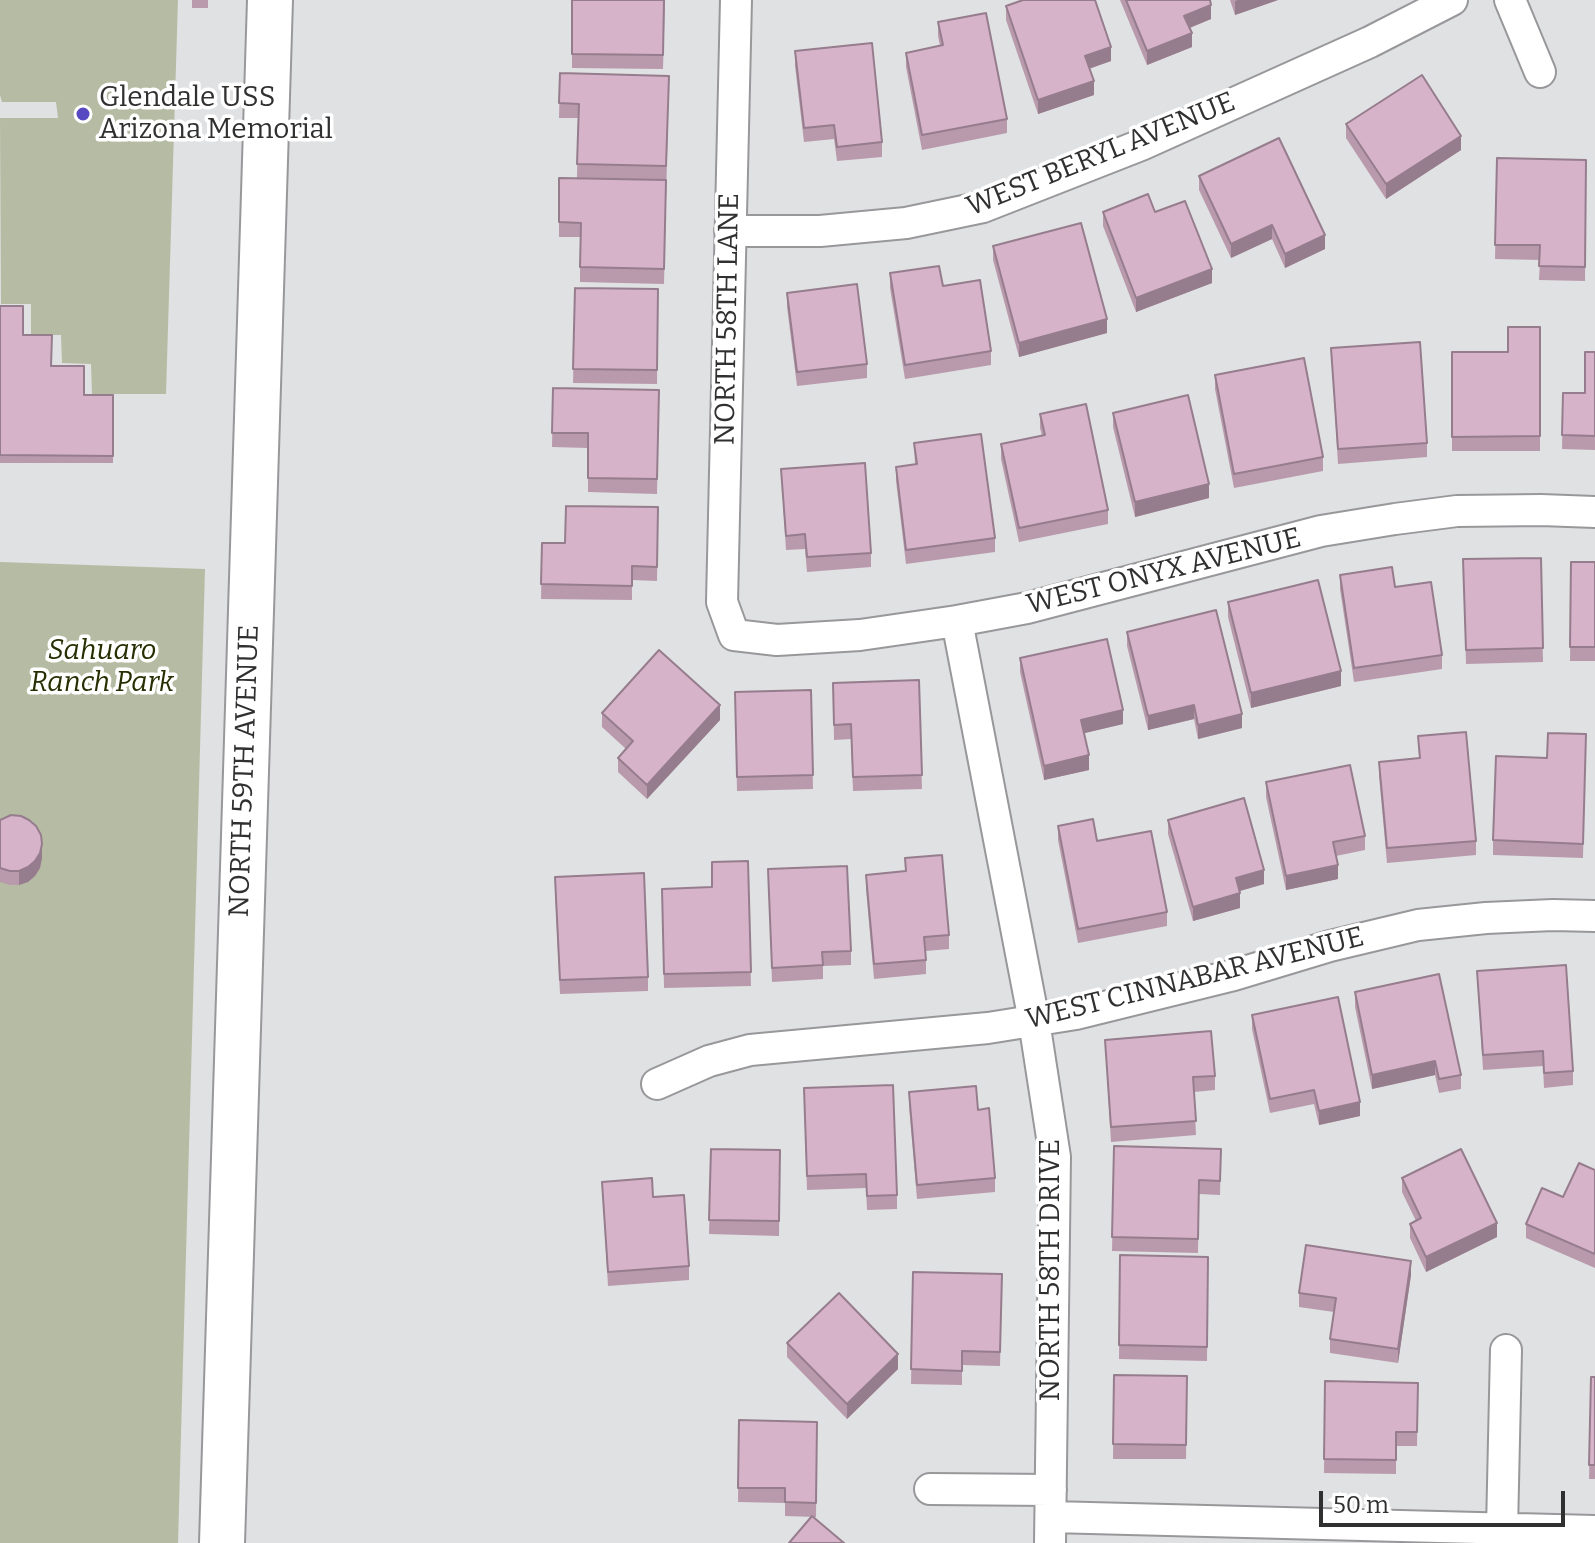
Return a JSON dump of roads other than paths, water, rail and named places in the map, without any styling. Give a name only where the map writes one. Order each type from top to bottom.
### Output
[{"type":"main road","name":"NORTH 59TH AVENUE","points":[[222,1543],[270,0]]},
{"type":"street","name":"NORTH 58TH LANE","points":[[734,635],[722,602],[736,0]]},
{"type":"street","name":"WEST BERYL AVENUE","points":[[730,231],[820,231],[906,223],[983,207],[1141,145],[1370,42],[1452,0]]},
{"type":"street","points":[[1510,0],[1540,72]]},
{"type":"street","name":"WEST ONYX AVENUE","points":[[734,635],[777,640],[832,637],[957,621],[1027,608],[1321,531],[1380,521],[1457,511],[1595,512]]},
{"type":"street","name":"NORTH 58TH DRIVE","points":[[957,621],[1034,1021],[1055,1157],[1051,1517]]},
{"type":"street","name":"WEST CINNABAR AVENUE","points":[[657,1084],[709,1061],[750,1050],[988,1028],[1076,1014],[1418,925],[1486,918],[1595,916]]},
{"type":"street","points":[[1502,1529],[1506,1350]]},
{"type":"street","points":[[930,1489],[1051,1517],[1595,1531]]},
{"type":"place","name":"Glendale USS Arizona Memorial","points":[[83,114]]},
{"type":"park label","name":"Sahuaro Ranch Park","points":[[102,667]]}]
